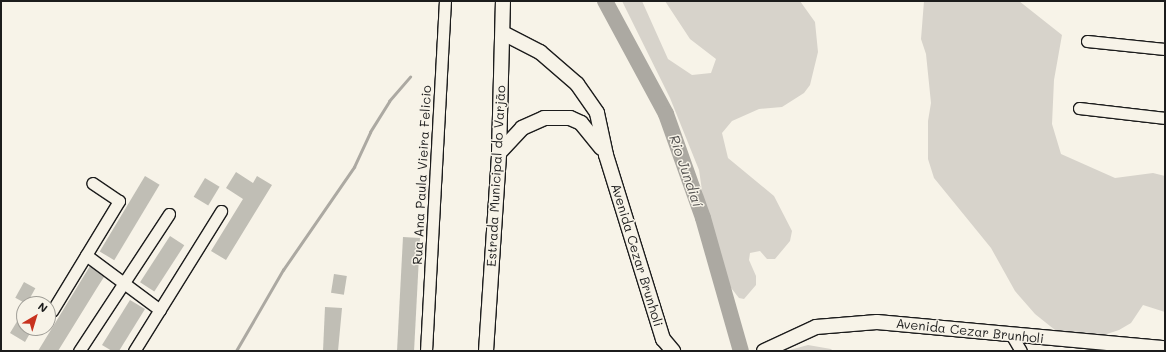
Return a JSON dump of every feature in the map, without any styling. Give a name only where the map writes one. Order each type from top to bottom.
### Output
[{"type":"main road","name":"Estrada Municipal do Varjão","points":[[486,351],[499,153],[504,1]]},
{"type":"main road","name":"Avenida Cezar Brunholi","points":[[503,33],[540,52],[577,84],[596,113],[606,155],[663,339],[674,351]]},
{"type":"main road","name":"Avenida Cezar Brunholi","points":[[499,153],[522,128],[544,118],[570,118],[592,134],[606,155]]},
{"type":"main road","name":"Avenida Cezar Brunholi","points":[[764,351],[780,345],[816,326],[877,322],[1135,348],[1165,348]]},
{"type":"street","name":"Rua Ana Paula Vieira Felicio","points":[[426,351],[445,1]]},
{"type":"street","points":[[1087,41],[1165,49]]},
{"type":"street","points":[[1079,108],[1165,118]]},
{"type":"street","points":[[56,304],[119,201],[92,183]]},
{"type":"street","points":[[134,351],[221,210]]},
{"type":"street","points":[[80,351],[169,214]]},
{"type":"street","points":[[86,255],[124,285],[160,310]]},
{"type":"street","points":[[1012,336],[1021,351]]},
{"type":"shaded area","points":[[622,1],[642,1],[668,59],[692,75],[711,73],[716,59],[690,39],[665,1],[800,1],[815,22],[818,52],[810,85],[804,93],[782,107],[759,109],[732,121],[722,133],[728,158],[774,196],[792,231],[790,241],[775,259],[767,259],[760,251],[750,253],[749,260],[756,276],[756,285],[744,299],[739,298],[728,284],[710,245],[699,170],[670,98]]},
{"type":"shaded area","points":[[924,1],[1019,1],[1062,35],[1054,80],[1052,124],[1061,154],[1115,178],[1153,173],[1165,176],[1165,312],[1143,305],[1131,323],[1119,330],[1104,335],[1074,339],[1060,334],[1035,314],[1015,291],[991,248],[934,178],[928,159],[928,121],[931,103],[926,54],[921,39]]},
{"type":"shaded area","points":[[808,345],[831,349],[833,351],[786,351]]},
{"type":"building","points":[[236,172],[253,183],[257,176],[272,185],[226,260],[211,251],[243,199],[226,188]]},
{"type":"building","points":[[145,176],[160,185],[114,260],[100,251]]},
{"type":"building","points":[[205,178],[220,187],[208,206],[194,197]]},
{"type":"building","points":[[170,236],[184,245],[154,291],[140,282]]},
{"type":"building","points":[[403,237],[420,238],[414,351],[397,351]]},
{"type":"building","points":[[90,266],[104,277],[58,351],[38,351],[47,336],[56,336],[56,322]]},
{"type":"building","points":[[334,274],[347,276],[344,295],[331,293]]},
{"type":"building","points":[[24,282],[35,288],[31,296],[16,296]]},
{"type":"building","points":[[130,300],[145,309],[119,351],[112,351],[102,345]]},
{"type":"building","points":[[325,307],[342,308],[338,351],[323,351]]},
{"type":"building","points":[[16,323],[16,336],[28,336],[25,342],[10,333]]},
{"type":"waterway","name":"Rio Jundiaí","points":[[605,1],[666,114],[703,218],[741,351]]},
{"type":"waterway","points":[[236,351],[283,270],[354,167],[370,132],[389,101],[410,77]]}]
